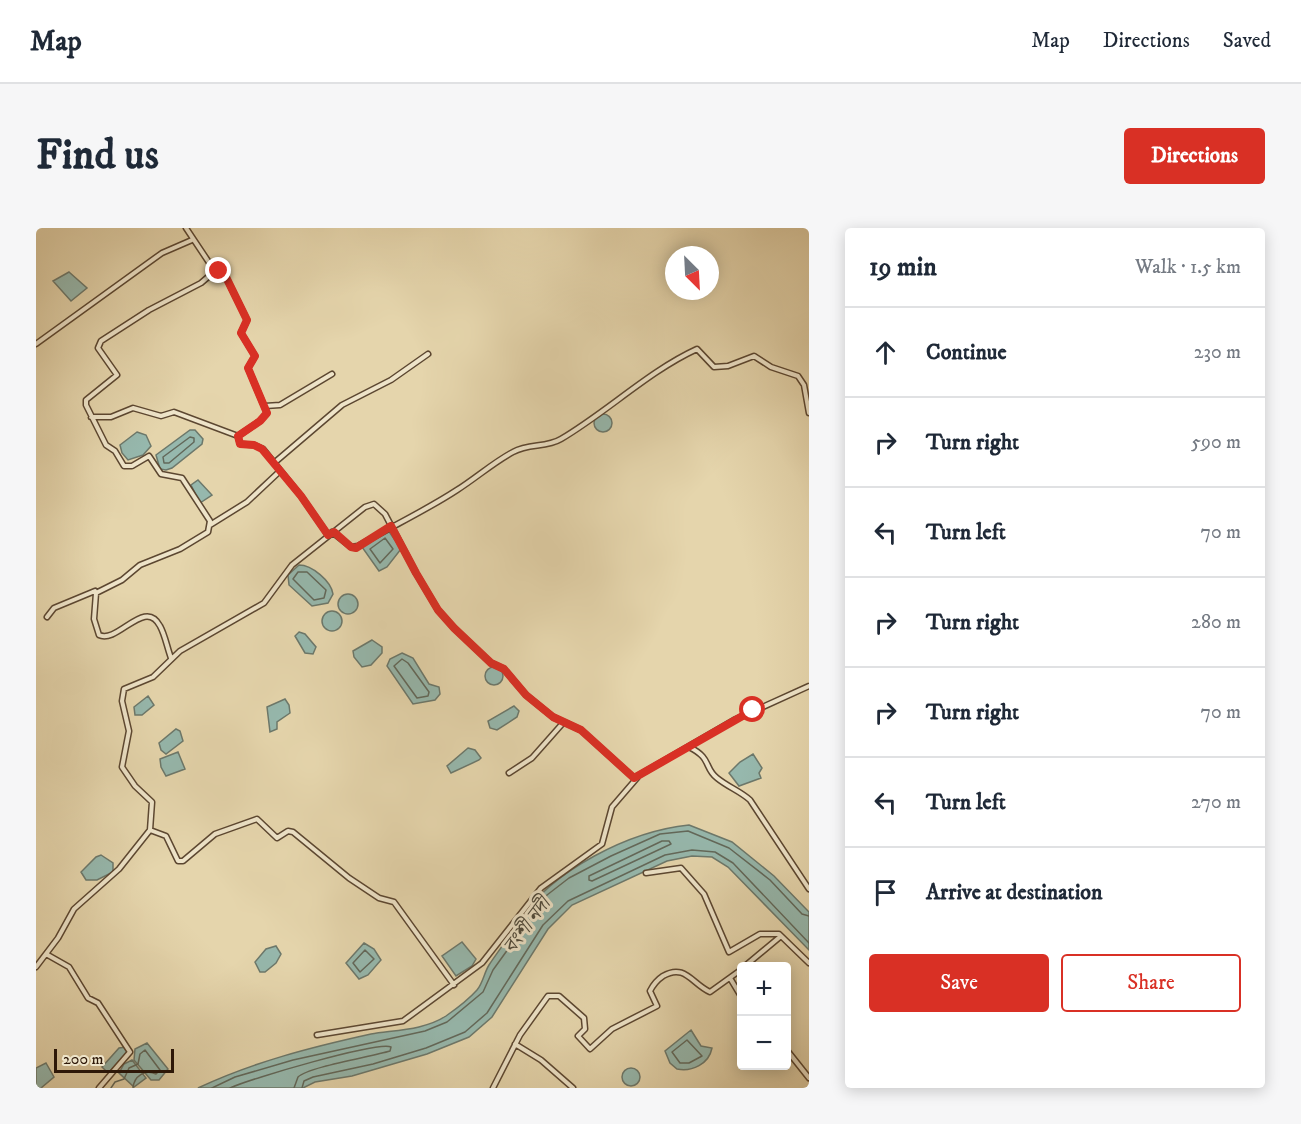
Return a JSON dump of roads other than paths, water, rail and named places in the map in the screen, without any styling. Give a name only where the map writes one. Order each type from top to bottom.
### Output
[{"type":"street","points":[[186,228],[215,271],[225,275],[247,320],[241,333],[255,356],[248,368],[265,406],[265,417],[238,436]]},
{"type":"street","points":[[36,344],[162,253],[192,240]]},
{"type":"street","points":[[210,525],[182,478],[161,474],[149,456],[132,466],[124,466],[115,451],[106,445],[91,417],[86,400],[117,375],[98,348],[99,344],[149,310],[201,284],[215,271]]},
{"type":"street","points":[[238,436],[240,444],[260,446],[330,533],[356,548],[455,491],[511,453],[525,447],[550,445],[562,439],[613,406],[679,357],[697,349],[714,367],[728,366],[754,356],[771,367],[795,373],[804,385],[809,413]]},
{"type":"street","points":[[274,463],[342,405],[391,380],[428,354]]},
{"type":"street","points":[[265,406],[280,405],[332,374]]},
{"type":"street","points":[[91,417],[111,417],[133,408],[161,416],[174,412],[238,436]]},
{"type":"street","points":[[47,617],[54,608],[122,579],[148,561],[180,549],[208,532],[210,525],[247,502],[280,471]]},
{"type":"street","points":[[36,968],[74,909],[119,869],[150,830],[152,802],[135,786],[122,767],[129,728],[122,692],[127,686],[153,678],[171,658],[269,599],[292,565],[330,533],[374,504],[385,514],[438,610],[454,628],[491,663],[504,669],[526,695],[563,723],[581,730],[630,776],[638,777]]},
{"type":"street","points":[[97,591],[94,607],[99,635],[104,638],[113,635],[140,617],[148,616],[160,626],[171,658]]},
{"type":"street","points":[[317,1035],[403,1022],[489,956],[541,888],[602,844],[612,807],[638,777],[734,720],[809,686]]},
{"type":"street","points":[[509,773],[532,758],[563,723]]},
{"type":"street","points":[[689,746],[704,755],[714,776],[737,789],[750,800],[809,889]]},
{"type":"street","points":[[150,830],[166,836],[180,862],[215,834],[242,825],[252,819],[257,819],[273,837],[277,838],[288,831],[293,832],[349,878],[379,898],[394,902],[454,985]]},
{"type":"street","points":[[646,873],[681,868],[704,894],[729,952],[759,934],[781,936],[809,963]]},
{"type":"street","points":[[750,962],[781,936]]},
{"type":"street","points":[[46,954],[69,967],[88,998],[98,1003],[130,1052],[99,1088]]},
{"type":"street","points":[[493,1088],[515,1044],[538,1008],[549,996],[559,996],[584,1018],[585,1029],[578,1035],[590,1049],[612,1029],[655,1008],[658,1002],[650,991],[651,987],[667,974],[683,972],[710,992],[737,973]]},
{"type":"street","points":[[730,978],[737,991]]},
{"type":"street","points":[[515,1044],[541,1060],[573,1088]]},
{"type":"street","points":[[791,1055],[809,1078]]},
{"type":"water","points":[[69,272],[87,288],[71,301],[53,281]]},
{"type":"water","points":[[603,414],[609,417],[612,423],[609,429],[603,432],[597,429],[594,423],[597,417]]},
{"type":"water","points":[[190,430],[195,430],[203,439],[202,444],[172,468],[160,469],[156,455]]},
{"type":"water","points":[[137,432],[146,435],[151,446],[143,455],[128,460],[122,453],[120,445]]},
{"type":"water","points":[[198,480],[212,495],[200,503],[191,485]]},
{"type":"water","points":[[388,530],[401,549],[387,567],[379,571],[362,547]]},
{"type":"water","points":[[299,565],[315,571],[329,584],[333,594],[328,603],[312,606],[289,585],[288,575]]},
{"type":"water","points":[[348,594],[355,597],[358,604],[355,611],[348,614],[341,611],[338,604],[341,597]]},
{"type":"water","points":[[332,611],[339,614],[342,621],[339,628],[332,631],[325,628],[322,621],[325,614]]},
{"type":"water","points":[[299,632],[305,634],[316,647],[313,654],[305,653],[295,636]]},
{"type":"water","points":[[372,640],[382,647],[382,653],[371,665],[362,667],[354,657],[353,651]]},
{"type":"water","points":[[402,653],[413,658],[429,684],[439,687],[440,694],[435,700],[413,704],[387,666],[390,659]]},
{"type":"water","points":[[490,667],[498,667],[503,672],[501,683],[490,685],[485,680],[485,672]]},
{"type":"water","points":[[148,696],[154,705],[142,715],[135,715],[134,707]]},
{"type":"water","points":[[285,699],[290,713],[277,722],[277,729],[270,732],[267,707]]},
{"type":"water","points":[[514,706],[519,711],[517,717],[497,730],[490,728],[488,721]]},
{"type":"water","points":[[176,729],[180,731],[183,741],[166,754],[161,750],[159,743]]},
{"type":"water","points":[[468,748],[475,750],[481,758],[451,773],[447,766]]},
{"type":"water","points":[[178,752],[185,769],[166,776],[160,759]]},
{"type":"water","points":[[753,754],[762,768],[759,773],[761,778],[739,786],[729,773]]},
{"type":"water","name":"বংশী নদী","points":[[689,825],[732,842],[774,876],[809,912],[809,950],[728,867],[712,857],[692,856],[667,861],[572,905],[548,929],[492,1017],[469,1037],[427,1054],[352,1076],[315,1082],[303,1088],[198,1088],[240,1070],[305,1050],[371,1034],[419,1027],[438,1021],[477,990],[489,965],[520,920],[534,902],[552,885],[594,856],[618,845],[642,835]]},
{"type":"water","points":[[101,855],[113,863],[113,872],[97,880],[86,880],[81,872]]},
{"type":"water","points":[[462,942],[476,959],[472,966],[456,976],[442,956]]},
{"type":"water","points":[[364,943],[374,949],[381,960],[368,975],[359,979],[346,963]]},
{"type":"water","points":[[276,946],[281,954],[276,963],[265,972],[260,972],[255,962],[266,949]]},
{"type":"water","points":[[691,1030],[701,1046],[712,1048],[710,1054],[699,1066],[683,1070],[677,1069],[670,1063],[665,1051]]},
{"type":"water","points":[[147,1043],[168,1069],[159,1080],[151,1080],[134,1060],[135,1049]]},
{"type":"water","points":[[126,1047],[128,1052],[108,1073],[102,1067],[119,1048]]},
{"type":"water","points":[[132,1060],[146,1078],[134,1087],[119,1073],[124,1064]]},
{"type":"water","points":[[46,1063],[54,1077],[41,1088],[36,1088],[36,1068]]},
{"type":"water","points":[[631,1068],[637,1071],[640,1077],[637,1083],[631,1086],[625,1083],[622,1077],[625,1071]]}]
